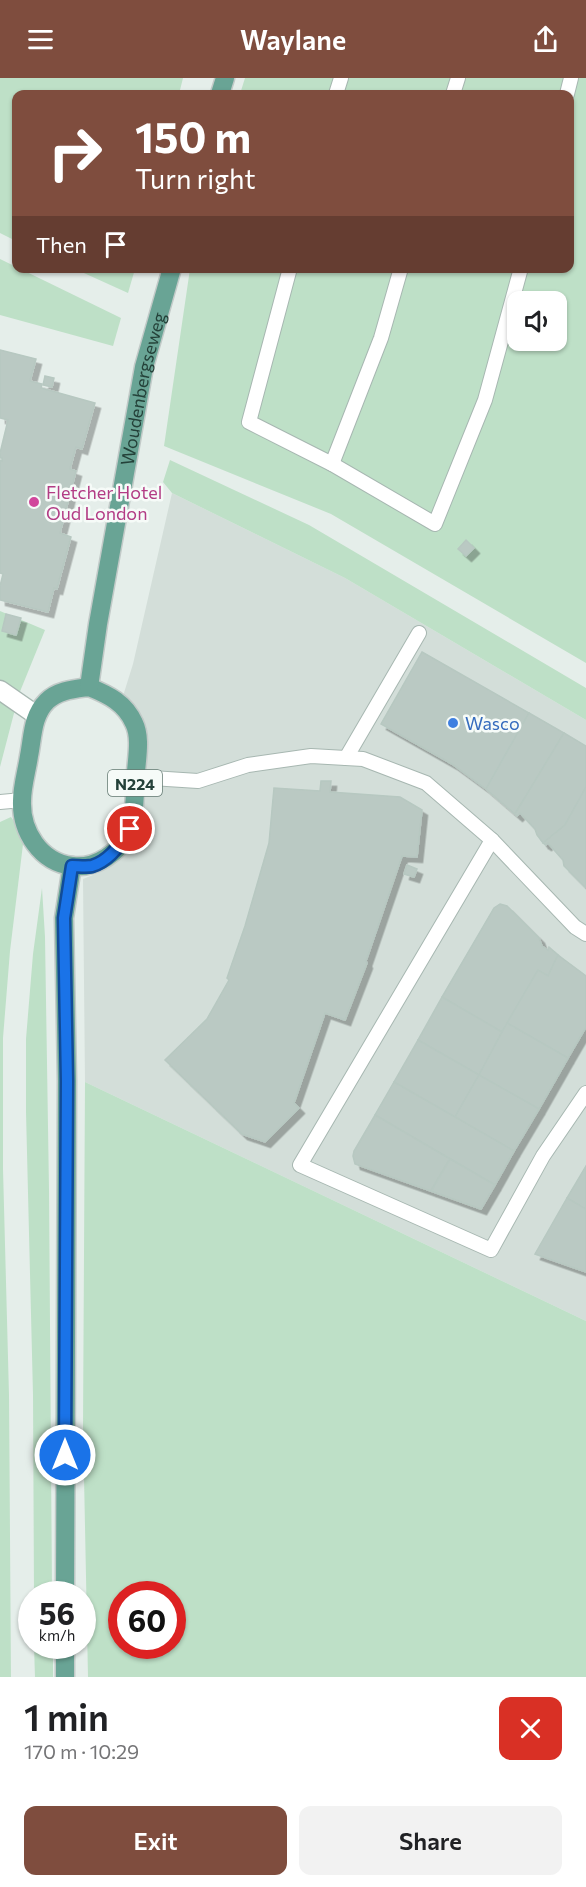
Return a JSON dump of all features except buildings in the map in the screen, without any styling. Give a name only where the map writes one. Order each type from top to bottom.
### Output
[{"type":"main road","name":"Woudenbergseweg","points":[[89,687],[98,624],[144,367],[171,273]]},
{"type":"main road","points":[[65,1581],[67,1081],[64,918],[72,866],[53,861],[41,852],[30,837],[23,819],[22,800],[36,715],[48,700],[62,692],[89,687]]},
{"type":"main road","name":"N224","points":[[72,866],[92,866],[122,843],[130,829],[136,777],[138,745],[135,724],[124,707],[111,696],[89,687]]},
{"type":"main road","points":[[65,1659],[65,1677]]},
{"type":"street","points":[[0,690],[36,715]]},
{"type":"lane","points":[[289,273],[249,422],[332,464],[435,524],[484,400],[519,273]]},
{"type":"lane","points":[[332,464],[381,338],[400,273]]},
{"type":"lane","points":[[346,758],[419,633]]},
{"type":"lane","points":[[136,777],[198,781],[248,765],[311,756],[363,759],[426,783],[492,840],[575,927],[586,934]]},
{"type":"lane","points":[[0,802],[22,800]]},
{"type":"lane","points":[[492,840],[300,1165],[491,1250],[543,1156],[586,1093]]},
{"type":"shaded area","points":[[172,493],[345,578],[586,720],[586,1321],[85,1082],[83,879],[98,873],[124,853],[143,722],[123,696],[133,664]]},
{"type":"green space","points":[[0,78],[183,78],[180,90],[12,90],[12,239],[0,233]]},
{"type":"green space","points":[[245,78],[586,78],[586,663],[331,514],[164,446],[189,273],[574,273],[574,90],[241,90]]},
{"type":"green space","points":[[0,259],[12,265],[12,273],[29,273],[121,318],[113,346],[0,315]]},
{"type":"green space","points":[[84,273],[134,273],[128,293]]},
{"type":"green space","points":[[170,460],[309,525],[586,688],[586,720],[345,578],[172,493],[163,482]]},
{"type":"green space","points":[[0,611],[45,630],[19,694],[0,767]]},
{"type":"green space","points":[[11,817],[24,836],[10,951],[3,1038],[11,1677],[0,1677],[0,822]]},
{"type":"green space","points":[[42,888],[45,937],[49,1189],[52,1581],[34,1581],[33,1395],[26,1112],[26,1039],[33,954]]},
{"type":"green space","points":[[85,1082],[586,1321],[586,1677],[88,1677],[88,1659],[96,1659],[96,1581],[86,1581],[83,1426]]},
{"type":"green space","points":[[34,1659],[53,1659],[53,1677],[35,1677]]},
{"type":"place","name":"Fletcher Hotel Oud London","points":[[34,502]]},
{"type":"place","name":"Wasco","points":[[453,723]]},
{"type":"route","points":[[65,1455],[67,1081],[64,918],[72,866],[92,866],[108,856],[122,843],[130,829]]}]
